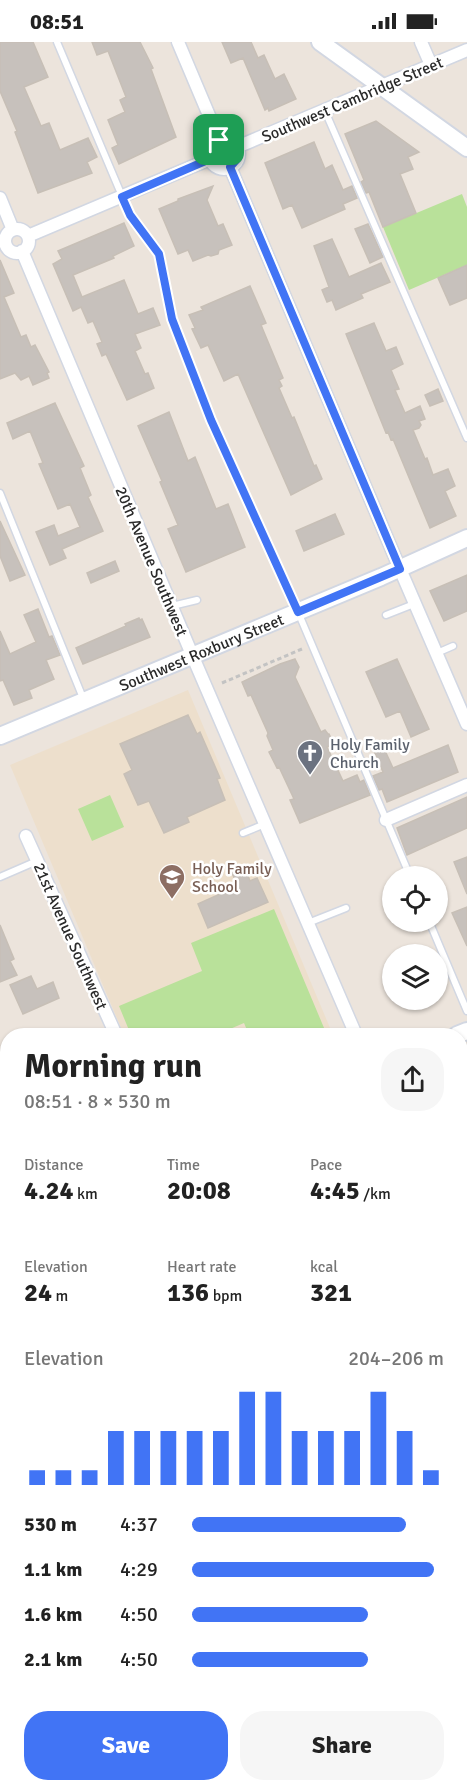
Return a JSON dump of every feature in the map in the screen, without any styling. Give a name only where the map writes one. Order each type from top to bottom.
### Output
[{"type":"main road","points":[[320,42],[466,149]]},
{"type":"main road","name":"Southwest Roxbury Street","points":[[0,736],[193,657],[467,538]]},
{"type":"street","points":[[178,42],[219,140]]},
{"type":"street","points":[[421,42],[431,65]]},
{"type":"street","name":"Southwest Cambridge Street","points":[[237,147],[467,50]]},
{"type":"street","points":[[229,139],[237,147],[238,158],[230,167],[217,167],[210,159],[212,145],[219,140],[229,139]]},
{"type":"street","points":[[28,236],[210,159]]},
{"type":"street","points":[[230,167],[467,724]]},
{"type":"street","points":[[0,198],[13,230]]},
{"type":"street","points":[[13,230],[22,230],[28,236],[28,246],[22,251],[15,252],[3,247],[6,237],[13,230]]},
{"type":"street","name":"20th Avenue Southwest","points":[[22,251],[171,606],[353,1028]]},
{"type":"street","points":[[386,820],[467,785]]},
{"type":"street","name":"21st Avenue Southwest","points":[[26,837],[113,1028]]},
{"type":"lane","points":[[57,42],[130,215],[159,254],[172,319],[211,420],[298,612],[406,866]]},
{"type":"lane","points":[[325,111],[467,438]]},
{"type":"lane","points":[[0,493],[84,702]]},
{"type":"lane","points":[[171,606],[197,600]]},
{"type":"lane","points":[[386,615],[414,603]]},
{"type":"lane","points":[[436,653],[453,646]]},
{"type":"lane","points":[[321,666],[329,663]]},
{"type":"lane","points":[[243,833],[265,824]]},
{"type":"lane","points":[[0,877],[37,861]]},
{"type":"lane","points":[[308,924],[346,908]]},
{"type":"lane","points":[[448,965],[467,1011]]},
{"type":"path","points":[[222,683],[302,649]]},
{"type":"shaded area","name":"Holy Family School","points":[[188,690],[330,1028],[121,1028],[10,765]]},
{"type":"green space","points":[[462,194],[467,207],[467,265],[409,290],[383,227]]},
{"type":"green space","points":[[110,795],[124,827],[92,841],[78,809]]},
{"type":"green space","points":[[274,909],[324,1028],[246,1028],[244,1023],[232,1028],[128,1028],[119,1006],[202,971],[191,943]]},
{"type":"building","points":[[0,42],[33,42],[48,77],[24,87],[41,126],[49,123],[60,150],[88,138],[97,157],[87,162],[92,173],[38,193],[15,132],[17,131],[0,91]]},
{"type":"building","points":[[92,42],[140,42],[153,68],[151,69],[176,137],[119,164],[112,148],[118,145],[108,120],[125,112],[120,100],[126,97],[108,51],[97,55]]},
{"type":"building","points":[[222,42],[251,42],[258,58],[264,55],[275,79],[284,74],[296,99],[269,111],[268,108],[265,110],[243,58],[231,63]]},
{"type":"building","points":[[376,121],[419,152],[408,157],[413,169],[400,174],[416,213],[383,227],[369,192],[366,193],[361,182],[364,180],[345,134]]},
{"type":"building","points":[[314,142],[325,169],[332,165],[343,190],[352,186],[357,198],[343,204],[345,209],[302,228],[292,205],[283,209],[265,163]]},
{"type":"building","points":[[213,186],[207,200],[218,226],[223,224],[232,245],[219,250],[218,254],[193,261],[188,250],[178,254],[159,209]]},
{"type":"building","points":[[124,223],[134,246],[113,256],[114,258],[73,275],[82,297],[124,280],[138,314],[153,308],[160,325],[135,334],[141,348],[135,351],[154,388],[127,400],[106,354],[102,356],[97,344],[102,342],[93,321],[88,323],[81,307],[73,311],[53,264],[62,259],[58,251]]},
{"type":"building","points":[[368,224],[383,257],[370,263],[355,229]]},
{"type":"building","points":[[332,239],[349,277],[381,263],[390,282],[361,294],[363,298],[336,310],[332,300],[327,302],[322,290],[329,287],[314,246]]},
{"type":"building","points":[[0,260],[14,293],[4,297],[21,337],[26,335],[31,347],[35,345],[49,372],[47,373],[49,378],[33,385],[29,376],[21,380],[15,373],[0,379]]},
{"type":"building","points":[[467,265],[467,298],[450,305],[438,278]]},
{"type":"building","points":[[250,286],[266,323],[261,325],[283,378],[279,380],[282,386],[279,388],[322,479],[291,495],[238,374],[224,381],[208,345],[201,348],[192,329],[195,328],[189,315],[203,310],[201,307]]},
{"type":"building","points":[[374,323],[386,351],[396,347],[403,364],[391,370],[399,389],[395,390],[405,413],[420,406],[425,419],[419,421],[421,425],[419,428],[413,430],[425,459],[427,458],[433,475],[448,469],[455,486],[445,491],[456,516],[430,528],[393,439],[391,440],[388,432],[386,433],[346,334]]},
{"type":"building","points":[[438,389],[443,401],[430,406],[425,395]]},
{"type":"building","points":[[55,403],[84,466],[80,468],[91,495],[88,497],[103,531],[62,549],[66,558],[50,565],[36,532],[54,525],[58,536],[80,527],[70,504],[58,509],[39,464],[43,463],[30,431],[13,439],[7,423]]},
{"type":"building","points":[[169,412],[188,461],[195,457],[216,509],[228,504],[245,547],[186,572],[168,529],[178,525],[138,426]]},
{"type":"building","points":[[335,514],[344,534],[304,551],[296,531]]},
{"type":"building","points":[[0,521],[25,575],[10,581],[0,556]]},
{"type":"building","points":[[115,561],[119,571],[91,583],[87,573]]},
{"type":"building","points":[[467,575],[467,611],[444,621],[430,591]]},
{"type":"building","points":[[38,609],[49,637],[52,636],[60,655],[46,660],[54,679],[29,690],[32,698],[14,705],[3,680],[0,681],[0,631],[10,654],[36,642],[24,615]]},
{"type":"building","points":[[139,618],[142,619],[150,637],[83,664],[76,648]]},
{"type":"building","points":[[295,659],[299,667],[295,677],[321,732],[325,730],[334,744],[327,747],[343,781],[357,775],[360,782],[364,780],[370,795],[300,823],[290,800],[294,799],[269,752],[273,750],[267,736],[268,733],[251,695],[248,696],[242,682]]},
{"type":"building","points":[[397,659],[429,729],[411,737],[400,711],[386,717],[366,672]]},
{"type":"building","points":[[188,715],[197,734],[200,732],[220,778],[217,779],[225,800],[187,817],[189,822],[164,833],[149,801],[138,805],[124,774],[132,770],[120,744]]},
{"type":"building","points":[[381,742],[393,768],[448,745],[458,772],[387,802],[373,776],[383,772],[372,746]]},
{"type":"building","points":[[467,797],[467,828],[407,855],[397,828]]},
{"type":"building","points":[[467,857],[467,894],[454,862]]},
{"type":"building","points":[[239,866],[245,868],[250,881],[257,878],[268,902],[208,928],[198,904],[238,886],[232,873]]},
{"type":"building","points":[[467,907],[467,946],[452,913]]},
{"type":"building","points":[[0,925],[14,959],[10,961],[17,975],[0,982]]},
{"type":"building","points":[[31,976],[37,989],[53,982],[59,998],[23,1014],[10,985]]},
{"type":"place","name":"Holy Family Church","points":[[310,776]]},
{"type":"place","name":"Holy Family School","points":[[172,900]]},
{"type":"route","points":[[229,139],[238,149],[236,163],[230,167],[400,569],[298,612],[211,420],[172,319],[159,254],[130,215],[122,197],[210,159],[210,149],[215,141],[219,140],[229,139]]}]
